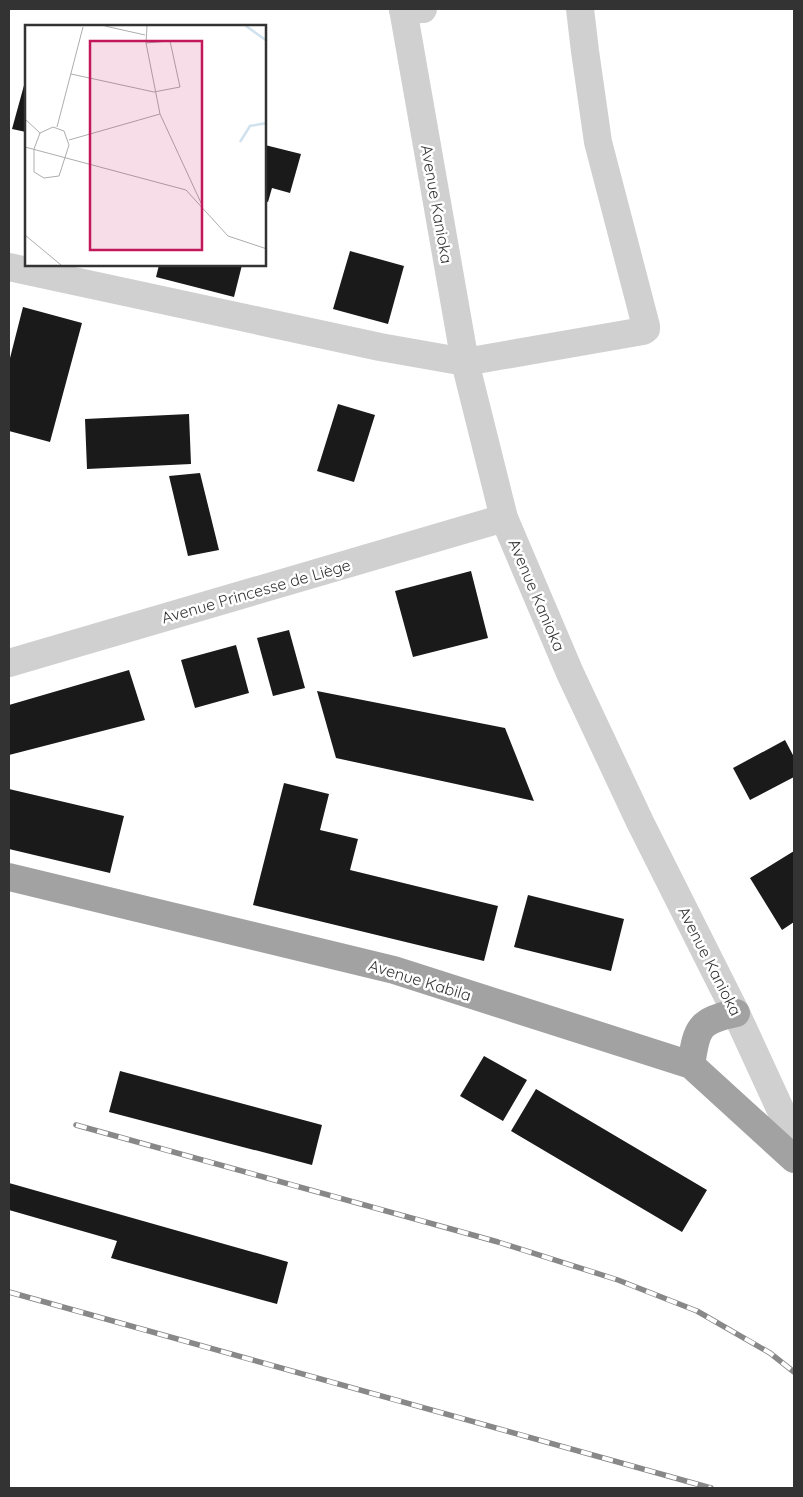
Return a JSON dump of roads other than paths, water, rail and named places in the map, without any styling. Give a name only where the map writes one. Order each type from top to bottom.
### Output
[{"type":"highway","name":"Avenue Kabila","points":[[9,877],[394,970],[691,1065],[794,1159]]},
{"type":"highway","points":[[691,1065],[696,1036],[701,1027],[719,1016],[736,1013]]},
{"type":"street","name":"Avenue Kanioka","points":[[410,9],[465,362],[504,518],[570,672],[640,822],[736,1013],[794,1140]]},
{"type":"street","points":[[9,267],[380,348],[465,362],[639,332],[646,329],[598,142],[580,9]]},
{"type":"street","name":"Avenue Princesse de Liège","points":[[9,663],[504,518]]},
{"type":"railway","points":[[76,1125],[498,1242],[618,1280],[697,1311],[770,1353],[794,1372]]},
{"type":"railway","points":[[9,1292],[711,1488]]}]
